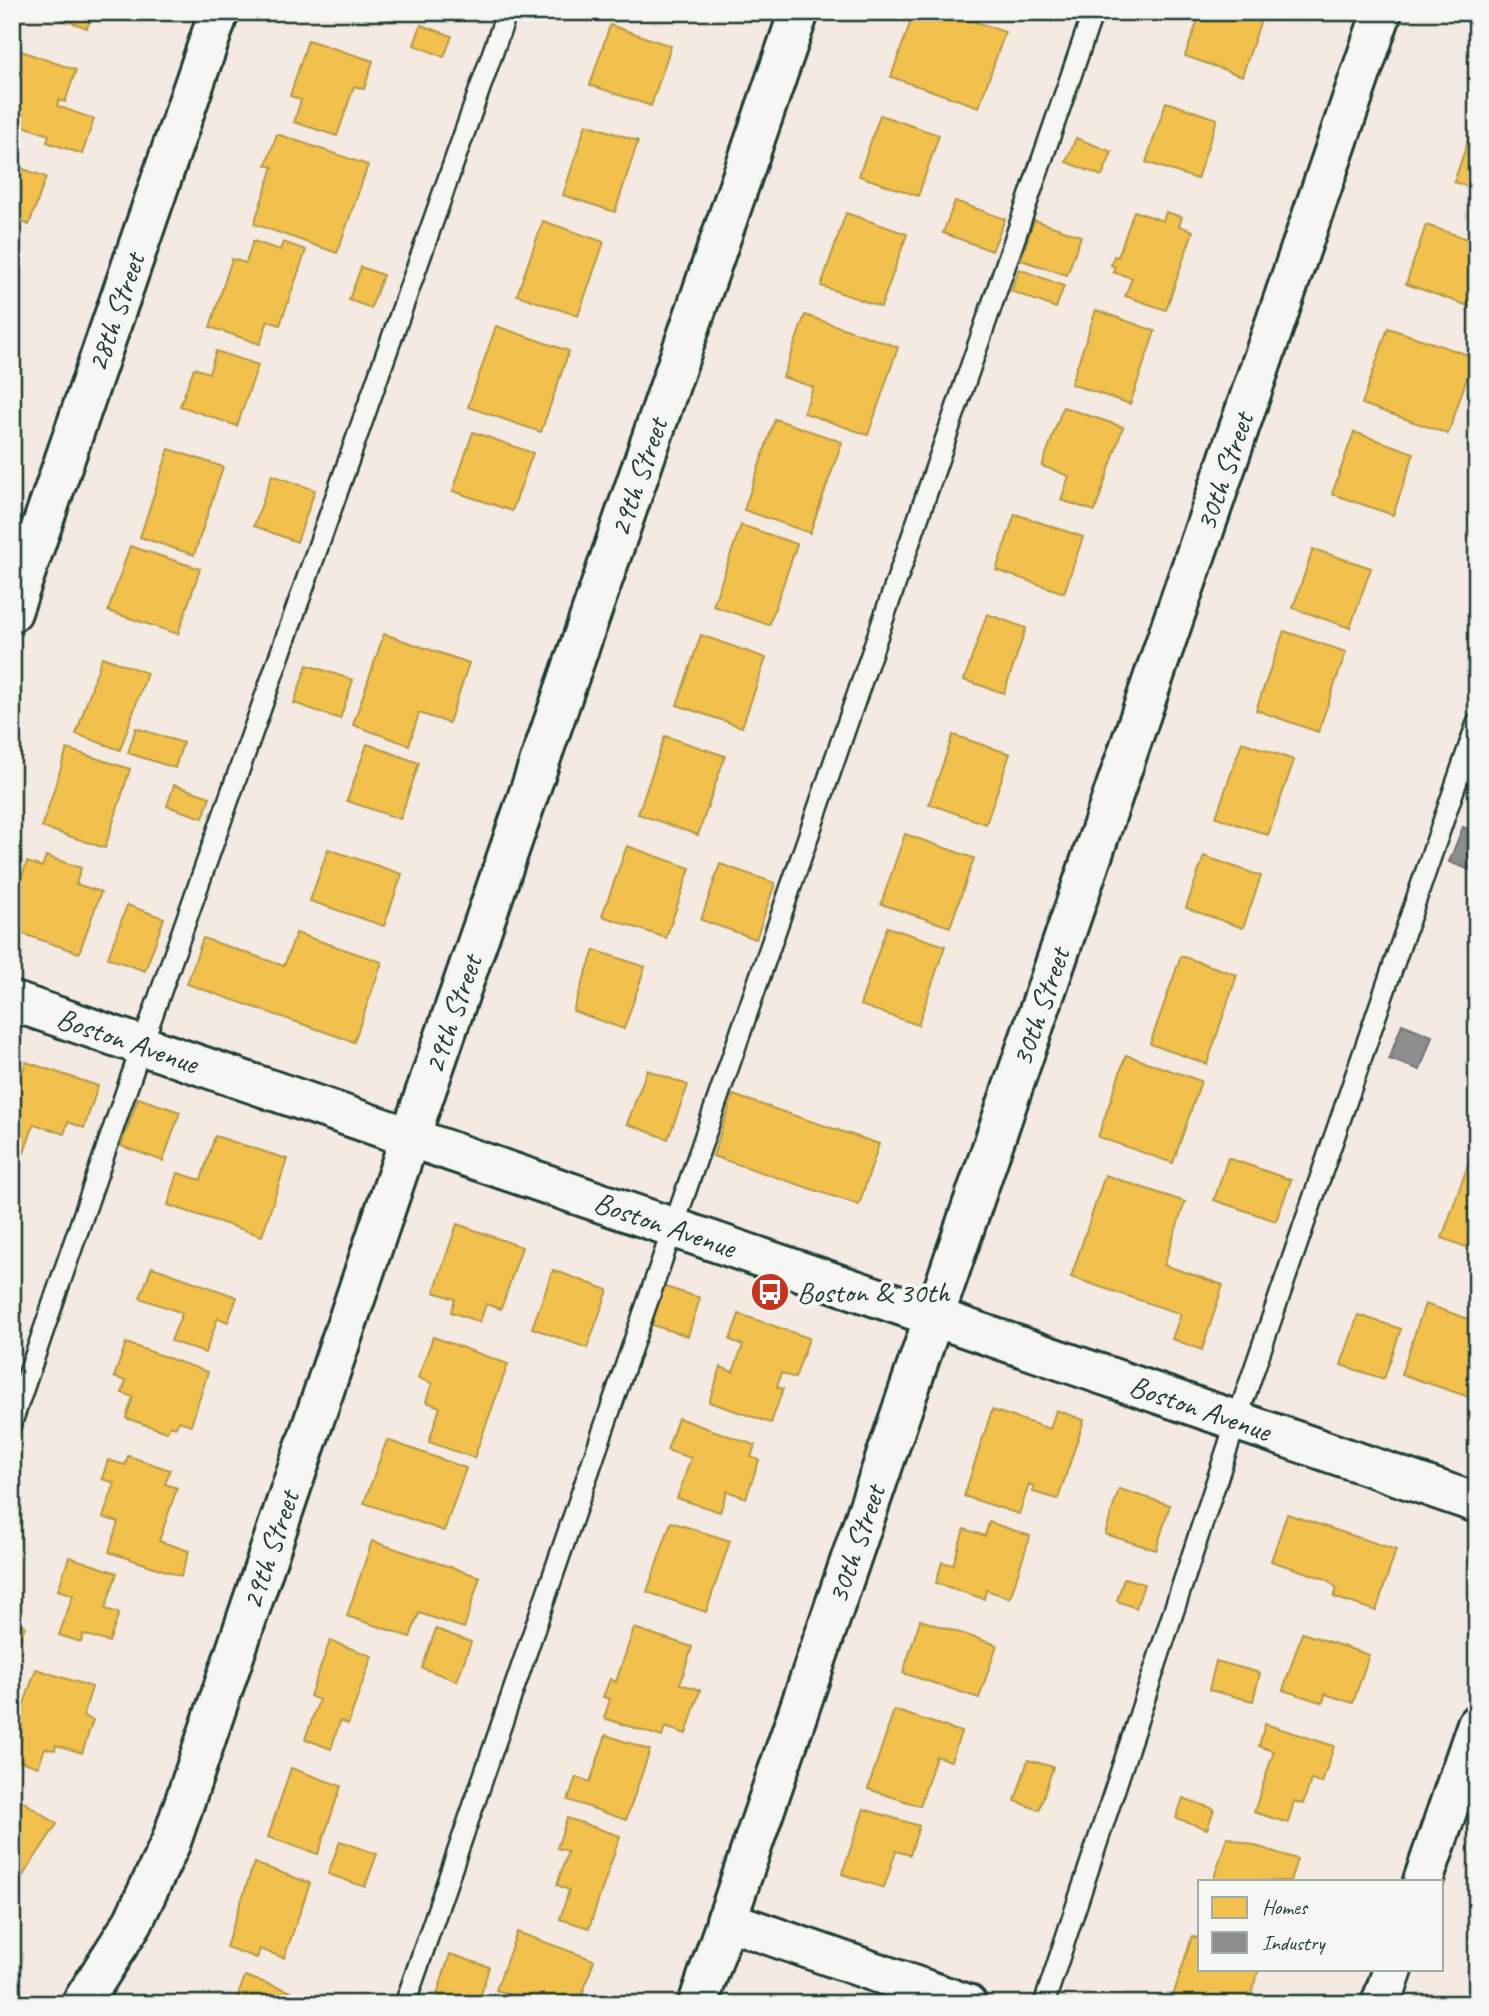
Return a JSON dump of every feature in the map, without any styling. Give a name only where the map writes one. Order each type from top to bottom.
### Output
[{"type":"street","name":"28th Street","points":[[12,612],[219,12]]},
{"type":"street","name":"29th Street","points":[[81,2004],[133,1922],[171,1842],[410,1136],[799,12]]},
{"type":"street","name":"30th Street","points":[[698,2004],[1382,12]]},
{"type":"street","name":"Boston Avenue","points":[[12,1001],[1477,1503]]},
{"type":"street","points":[[1423,1880],[1477,1724]]},
{"type":"street","points":[[726,1920],[967,2004]]},
{"type":"street","points":[[1381,2004],[1393,1970]]},
{"type":"lane","points":[[12,1422],[142,1045],[508,12]]},
{"type":"lane","points":[[405,2004],[1093,12]]},
{"type":"lane","points":[[1044,2004],[1237,1419],[1477,723]]},
{"type":"building: Homes","points":[[42,12],[93,12],[87,28]]},
{"type":"building: Homes","points":[[365,12],[395,12],[392,21]]},
{"type":"building: Homes","points":[[914,12],[947,12],[1005,32],[979,107],[891,77]]},
{"type":"building: Homes","points":[[1201,12],[1247,12],[1262,17],[1242,76],[1185,56]]},
{"type":"building: Homes","points":[[421,25],[452,36],[444,57],[414,45]]},
{"type":"building: Homes","points":[[610,25],[671,46],[651,106],[590,85]]},
{"type":"building: Homes","points":[[308,40],[373,61],[364,89],[354,86],[337,136],[294,122],[301,100],[290,96]]},
{"type":"building: Homes","points":[[12,48],[76,70],[65,102],[59,100],[57,106],[94,119],[82,154],[47,142],[49,135],[12,122]]},
{"type":"building: Homes","points":[[1166,102],[1217,119],[1197,179],[1146,162]]},
{"type":"building: Homes","points":[[880,115],[939,135],[918,196],[859,176]]},
{"type":"building: Homes","points":[[1477,115],[1477,190],[1454,182]]},
{"type":"building: Homes","points":[[586,124],[638,141],[615,212],[563,195]]},
{"type":"building: Homes","points":[[277,134],[368,165],[337,253],[254,224],[273,167],[266,165]]},
{"type":"building: Homes","points":[[1076,138],[1112,152],[1102,176],[1066,162]]},
{"type":"building: Homes","points":[[12,165],[46,177],[29,225],[21,221],[12,245]]},
{"type":"building: Homes","points":[[955,201],[1005,219],[992,251],[943,233]]},
{"type":"building: Homes","points":[[1134,211],[1163,221],[1166,212],[1182,217],[1179,226],[1193,231],[1166,310],[1125,296],[1132,278],[1113,272],[1115,267],[1111,265],[1114,256],[1118,257]]},
{"type":"building: Homes","points":[[846,213],[907,234],[881,307],[821,286]]},
{"type":"building: Homes","points":[[1034,220],[1081,236],[1067,275],[1021,260]]},
{"type":"building: Homes","points":[[543,221],[604,242],[578,316],[517,295]]},
{"type":"building: Homes","points":[[1426,225],[1477,242],[1477,309],[1406,284]]},
{"type":"building: Homes","points":[[253,241],[280,250],[283,242],[306,250],[280,325],[268,321],[260,344],[210,327],[232,259],[246,263]]},
{"type":"building: Homes","points":[[361,267],[383,275],[371,308],[349,300]]},
{"type":"building: Homes","points":[[1019,269],[1064,286],[1056,308],[1011,291]]},
{"type":"building: Homes","points":[[1096,310],[1155,331],[1130,404],[1071,384]]},
{"type":"building: Homes","points":[[805,315],[898,347],[868,435],[804,413],[813,387],[783,377]]},
{"type":"building: Homes","points":[[496,326],[569,351],[541,432],[468,407]]},
{"type":"building: Homes","points":[[1388,328],[1474,357],[1448,434],[1362,404]]},
{"type":"building: Homes","points":[[216,351],[258,365],[237,426],[180,406],[194,368],[209,373]]},
{"type":"building: Homes","points":[[1063,407],[1123,427],[1095,511],[1061,500],[1069,476],[1042,466]]},
{"type":"building: Homes","points":[[775,419],[842,442],[810,533],[744,510]]},
{"type":"building: Homes","points":[[473,432],[533,453],[512,511],[453,491]]},
{"type":"building: Homes","points":[[1354,432],[1414,453],[1393,515],[1332,494]]},
{"type":"building: Homes","points":[[169,449],[223,467],[194,555],[140,537]]},
{"type":"building: Homes","points":[[272,475],[315,490],[297,542],[254,526]]},
{"type":"building: Homes","points":[[1015,514],[1083,537],[1064,593],[996,570]]},
{"type":"building: Homes","points":[[741,525],[797,544],[769,625],[713,606]]},
{"type":"building: Homes","points":[[130,546],[200,569],[178,634],[108,611]]},
{"type":"building: Homes","points":[[1313,549],[1371,568],[1350,628],[1293,608]]},
{"type":"building: Homes","points":[[987,614],[1026,628],[1004,693],[964,680]]},
{"type":"building: Homes","points":[[1284,631],[1346,652],[1318,732],[1256,710]]},
{"type":"building: Homes","points":[[384,634],[469,663],[449,723],[419,713],[409,745],[353,725]]},
{"type":"building: Homes","points":[[701,635],[766,658],[742,727],[677,705]]},
{"type":"building: Homes","points":[[102,657],[147,673],[120,750],[76,734]]},
{"type":"building: Homes","points":[[307,665],[353,680],[340,719],[294,703]]},
{"type":"building: Homes","points":[[136,728],[183,743],[175,768],[128,753]]},
{"type":"building: Homes","points":[[953,735],[1010,754],[986,824],[929,804]]},
{"type":"building: Homes","points":[[665,736],[725,756],[698,835],[638,814]]},
{"type":"building: Homes","points":[[1242,742],[1294,760],[1268,835],[1216,817]]},
{"type":"building: Homes","points":[[367,744],[419,763],[400,819],[347,801]]},
{"type":"building: Homes","points":[[67,749],[130,769],[105,848],[42,827]]},
{"type":"building: Homes","points":[[174,785],[210,797],[203,818],[167,806]]},
{"type":"building: Homes","points":[[905,834],[974,858],[950,927],[881,904]]},
{"type":"building: Homes","points":[[627,846],[690,868],[666,938],[602,916]]},
{"type":"building: Homes","points":[[328,849],[402,874],[384,926],[310,901]]},
{"type":"building: Homes","points":[[46,856],[81,868],[76,884],[101,892],[79,953],[12,930],[12,903],[27,862],[42,867]]},
{"type":"building: Homes","points":[[1204,856],[1261,876],[1243,928],[1186,908]]},
{"type":"building: Homes","points":[[720,864],[775,883],[756,939],[701,920]]},
{"type":"building: Homes","points":[[127,905],[164,918],[145,971],[108,958]]},
{"type":"building: Homes","points":[[887,927],[945,946],[918,1025],[860,1005]]},
{"type":"building: Homes","points":[[296,933],[382,962],[354,1042],[187,984],[203,938],[284,966]]},
{"type":"building: Homes","points":[[594,950],[645,967],[624,1029],[573,1011]]},
{"type":"building: Homes","points":[[1181,956],[1237,975],[1207,1064],[1150,1044]]},
{"type":"building: Homes","points":[[1126,1055],[1201,1081],[1173,1163],[1098,1137]]},
{"type":"building: Homes","points":[[26,1062],[98,1086],[84,1128],[68,1122],[64,1134],[34,1124],[24,1153],[12,1149],[12,1068],[23,1071]]},
{"type":"building: Homes","points":[[647,1070],[688,1085],[668,1139],[627,1124]]},
{"type":"building: Homes","points":[[733,1095],[879,1144],[859,1205],[713,1156]]},
{"type":"building: Homes","points":[[138,1098],[180,1112],[163,1161],[121,1146]]},
{"type":"building: Homes","points":[[215,1136],[287,1159],[262,1236],[168,1205],[178,1173],[201,1180]]},
{"type":"building: Homes","points":[[1228,1158],[1291,1180],[1276,1221],[1214,1200]]},
{"type":"building: Homes","points":[[1469,1162],[1477,1165],[1477,1251],[1442,1238]]},
{"type":"building: Homes","points":[[1105,1175],[1185,1202],[1164,1265],[1223,1285],[1202,1350],[1172,1339],[1181,1314],[1071,1277]]},
{"type":"building: Homes","points":[[457,1224],[522,1247],[501,1309],[486,1304],[480,1322],[451,1312],[455,1299],[434,1292]]},
{"type":"building: Homes","points":[[152,1267],[237,1297],[228,1322],[218,1318],[205,1353],[171,1341],[182,1313],[140,1298]]},
{"type":"building: Homes","points":[[553,1270],[608,1290],[587,1348],[532,1328]]},
{"type":"building: Homes","points":[[659,1285],[700,1298],[688,1336],[646,1323]]},
{"type":"building: Homes","points":[[1425,1304],[1477,1322],[1477,1374],[1469,1397],[1401,1374]]},
{"type":"building: Homes","points":[[739,1314],[809,1338],[795,1378],[781,1373],[777,1387],[783,1389],[771,1423],[709,1402],[721,1367],[733,1372],[743,1345],[730,1340]]},
{"type":"building: Homes","points":[[1358,1315],[1401,1329],[1384,1379],[1341,1365]]},
{"type":"building: Homes","points":[[433,1337],[508,1364],[474,1458],[429,1442],[440,1407],[426,1402],[432,1383],[418,1378]]},
{"type":"building: Homes","points":[[126,1343],[208,1372],[191,1425],[179,1421],[176,1427],[170,1425],[167,1432],[126,1418],[133,1397],[122,1393],[126,1381],[114,1377]]},
{"type":"building: Homes","points":[[992,1410],[1050,1429],[1056,1410],[1084,1420],[1058,1499],[1033,1492],[1034,1486],[1029,1484],[1019,1514],[964,1496]]},
{"type":"building: Homes","points":[[678,1418],[755,1445],[751,1457],[759,1460],[746,1498],[727,1491],[720,1512],[677,1498],[691,1458],[667,1450]]},
{"type":"building: Homes","points":[[387,1440],[466,1468],[444,1531],[364,1503]]},
{"type":"building: Homes","points":[[128,1456],[170,1470],[165,1484],[177,1488],[159,1541],[189,1551],[181,1576],[109,1552],[118,1522],[103,1517],[115,1483],[102,1479],[108,1460],[125,1465]]},
{"type":"building: Homes","points":[[1119,1489],[1170,1505],[1156,1550],[1105,1534]]},
{"type":"building: Homes","points":[[1287,1514],[1396,1550],[1376,1611],[1334,1597],[1337,1588],[1326,1579],[1271,1561]]},
{"type":"building: Homes","points":[[671,1522],[730,1541],[706,1612],[647,1592]]},
{"type":"building: Homes","points":[[989,1522],[1030,1536],[1010,1598],[986,1590],[984,1599],[936,1583],[942,1562],[953,1565],[964,1529],[985,1536]]},
{"type":"building: Homes","points":[[372,1541],[480,1577],[464,1628],[419,1613],[410,1637],[347,1616]]},
{"type":"building: Homes","points":[[69,1557],[117,1573],[105,1609],[119,1613],[109,1642],[83,1634],[81,1642],[59,1635],[73,1595],[58,1590]]},
{"type":"building: Homes","points":[[1124,1578],[1144,1584],[1136,1608],[1117,1601]]},
{"type":"building: Homes","points":[[920,1620],[997,1645],[979,1698],[903,1673]]},
{"type":"building: Homes","points":[[12,1621],[25,1626],[17,1649],[12,1647]]},
{"type":"building: Homes","points":[[634,1628],[692,1647],[680,1684],[700,1690],[686,1734],[665,1727],[662,1737],[604,1718],[610,1699],[603,1697],[610,1679],[616,1682]]},
{"type":"building: Homes","points":[[436,1629],[471,1642],[457,1681],[422,1668]]},
{"type":"building: Homes","points":[[1302,1633],[1369,1655],[1353,1703],[1325,1694],[1323,1703],[1283,1690]]},
{"type":"building: Homes","points":[[330,1641],[372,1656],[348,1724],[340,1721],[331,1749],[305,1739],[319,1700],[310,1696]]},
{"type":"building: Homes","points":[[1216,1661],[1260,1673],[1253,1701],[1209,1690]]},
{"type":"building: Homes","points":[[36,1669],[92,1687],[83,1716],[93,1720],[82,1753],[56,1745],[55,1750],[45,1748],[38,1767],[12,1758],[12,1739]]},
{"type":"building: Homes","points":[[894,1710],[961,1732],[951,1761],[936,1756],[920,1806],[868,1789]]},
{"type":"building: Homes","points":[[1265,1724],[1334,1746],[1322,1783],[1311,1780],[1303,1804],[1294,1801],[1288,1823],[1254,1812],[1274,1751],[1259,1746]]},
{"type":"building: Homes","points":[[606,1735],[650,1750],[626,1820],[568,1800],[576,1777],[590,1782]]},
{"type":"building: Homes","points":[[1028,1760],[1053,1767],[1039,1810],[1015,1801]]},
{"type":"building: Homes","points":[[291,1768],[341,1786],[318,1854],[268,1837]]},
{"type":"building: Homes","points":[[12,1794],[57,1824],[12,1892]]},
{"type":"building: Homes","points":[[1183,1798],[1214,1809],[1207,1829],[1176,1818]]},
{"type":"building: Homes","points":[[864,1809],[919,1826],[910,1855],[896,1851],[884,1888],[842,1874]]},
{"type":"building: Homes","points":[[567,1818],[620,1836],[589,1928],[560,1919],[569,1890],[557,1885],[568,1851],[557,1848]]},
{"type":"building: Homes","points":[[1227,1837],[1297,1859],[1290,1880],[1213,1880]]},
{"type":"building: Homes","points":[[340,1841],[377,1854],[365,1887],[328,1874]]},
{"type":"building: Homes","points":[[254,1863],[310,1883],[284,1958],[260,1949],[257,1958],[226,1947]]},
{"type":"building: Homes","points":[[517,1932],[594,1960],[579,2004],[566,2004],[551,1998],[549,2004],[536,2004],[496,1990]]},
{"type":"building: Homes","points":[[1192,1936],[1198,1938],[1198,1970],[1259,1970],[1248,2004],[1199,2004],[1173,1996]]},
{"type":"building: Homes","points":[[450,1954],[489,1967],[478,2004],[466,2004],[437,1995]]},
{"type":"building: Homes","points":[[245,1976],[316,2000],[314,2004],[235,2004]]},
{"type":"building: Industry","points":[[1463,827],[1477,833],[1477,853],[1470,870],[1449,862]]},
{"type":"building: Industry","points":[[1402,1024],[1432,1036],[1420,1070],[1389,1059]]},
{"type":"place","name":"Boston & 30th","points":[[770,1292]]}]
